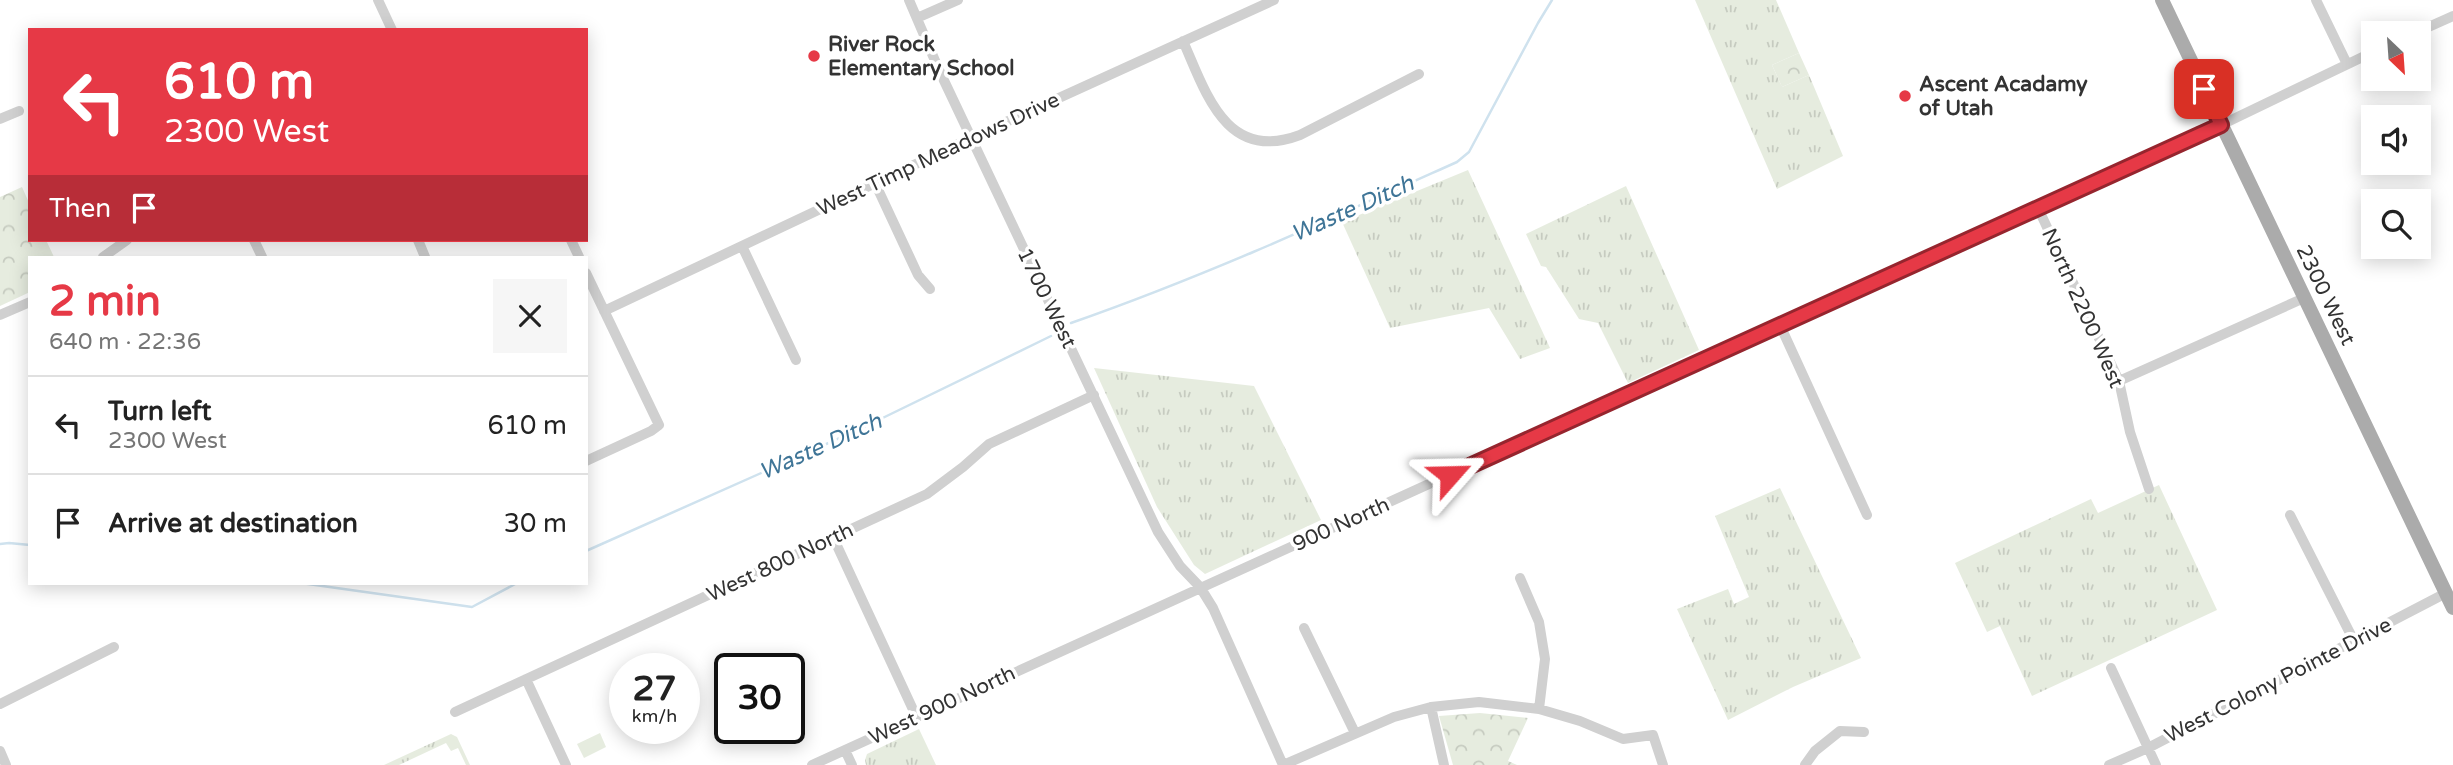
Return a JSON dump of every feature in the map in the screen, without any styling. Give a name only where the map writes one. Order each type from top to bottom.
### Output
[{"type":"main road","name":"2300 West","points":[[2162,0],[2453,608]]},
{"type":"street","points":[[378,0],[391,28]]},
{"type":"street","name":"1700 West","points":[[909,0],[939,70],[1158,531],[1213,608],[1283,765]]},
{"type":"street","points":[[917,18],[958,0]]},
{"type":"street","name":"West Timp Meadows Drive","points":[[604,311],[971,138],[1274,0]]},
{"type":"street","points":[[2316,0],[2347,64]]},
{"type":"street","points":[[2431,26],[2453,16]]},
{"type":"street","points":[[1182,41],[1222,119],[1240,134],[1252,139],[1274,142],[1300,135],[1419,74]]},
{"type":"street","name":"900 North","points":[[1034,662],[2221,125],[2361,58]]},
{"type":"street","points":[[0,119],[19,111]]},
{"type":"street","points":[[875,183],[918,275],[930,289]]},
{"type":"street","name":"North 2200 West","points":[[2038,208],[2119,381],[2130,432],[2149,489]]},
{"type":"street","points":[[104,256],[124,242]]},
{"type":"street","points":[[742,246],[796,360]]},
{"type":"street","points":[[588,276],[659,425],[588,460]]},
{"type":"street","points":[[2119,381],[2304,298]]},
{"type":"street","points":[[0,315],[28,303]]},
{"type":"street","points":[[1780,325],[1867,515]]},
{"type":"street","name":"West 800 North","points":[[455,712],[927,494],[989,444],[1094,394]]},
{"type":"street","points":[[2290,514],[2354,641]]},
{"type":"street","points":[[833,537],[916,716]]},
{"type":"street","points":[[1520,578],[1539,622],[1545,659],[1539,709]]},
{"type":"street","name":"West Colony Pointe Drive","points":[[2109,765],[2148,748],[2446,593]]},
{"type":"street","points":[[1304,628],[1355,733]]},
{"type":"street","points":[[0,704],[114,647]]},
{"type":"street","name":"West 900 North","points":[[812,765],[1034,662]]},
{"type":"street","points":[[2111,668],[2156,765]]},
{"type":"street","points":[[526,680],[566,765]]},
{"type":"street","points":[[1283,765],[1394,717],[1431,707],[1479,702],[1539,709],[1580,721],[1623,739],[1653,734],[1662,765]]},
{"type":"street","points":[[1431,707],[1444,765]]},
{"type":"street","points":[[1805,765],[1815,751],[1840,731],[1864,732]]},
{"type":"street","points":[[845,750],[852,765]]},
{"type":"street","points":[[0,751],[6,765]]},
{"type":"green space","points":[[1695,0],[1776,0],[1799,53],[1772,65],[1782,87],[1809,75],[1843,156],[1777,189]]},
{"type":"green space","points":[[1799,53],[1809,75],[1782,87],[1772,65]]},
{"type":"green space","points":[[1468,170],[1550,348],[1520,359],[1489,308],[1390,328],[1342,222]]},
{"type":"green space","points":[[1626,186],[1699,350],[1628,383],[1598,323],[1579,319],[1546,267],[1541,266],[1526,234]]},
{"type":"green space","points":[[22,187],[28,200],[28,242],[47,242],[54,256],[28,256],[28,293],[0,306],[0,197]]},
{"type":"green space","points":[[1094,368],[1254,386],[1321,520],[1205,574],[1194,565],[1157,507]]},
{"type":"green space","points":[[2159,485],[2217,610],[2032,696],[2000,626],[1987,632],[1955,563],[2091,499],[2098,513]]},
{"type":"green space","points":[[1780,488],[1861,658],[1793,687],[1728,720],[1677,609],[1728,589],[1734,604],[1749,597],[1715,516]]},
{"type":"green space","points":[[1480,713],[1528,718],[1508,761],[1517,765],[1453,765],[1439,716]]},
{"type":"green space","points":[[919,729],[936,765],[866,765],[867,754]]},
{"type":"green space","points":[[600,733],[606,747],[584,758],[577,744]]},
{"type":"green space","points":[[451,734],[457,737],[470,765],[466,765],[458,748],[451,751],[446,743],[399,765],[384,765]]},
{"type":"waterway","name":"Waste Ditch","points":[[1071,323],[1218,267],[1457,162],[1469,152],[1552,0]]},
{"type":"waterway","name":"Waste Ditch","points":[[588,550],[860,429],[1051,336]]},
{"type":"waterway","name":"Waste Ditch","points":[[0,544],[28,545]]},
{"type":"waterway","name":"Waste Ditch","points":[[315,585],[472,607],[513,585]]},
{"type":"place","name":"River Rock Elementary School","points":[[814,56]]},
{"type":"place","name":"Ascent Acadamy of Utah","points":[[1905,96]]},
{"type":"route","points":[[1450,475],[2221,125],[2204,89]]}]
